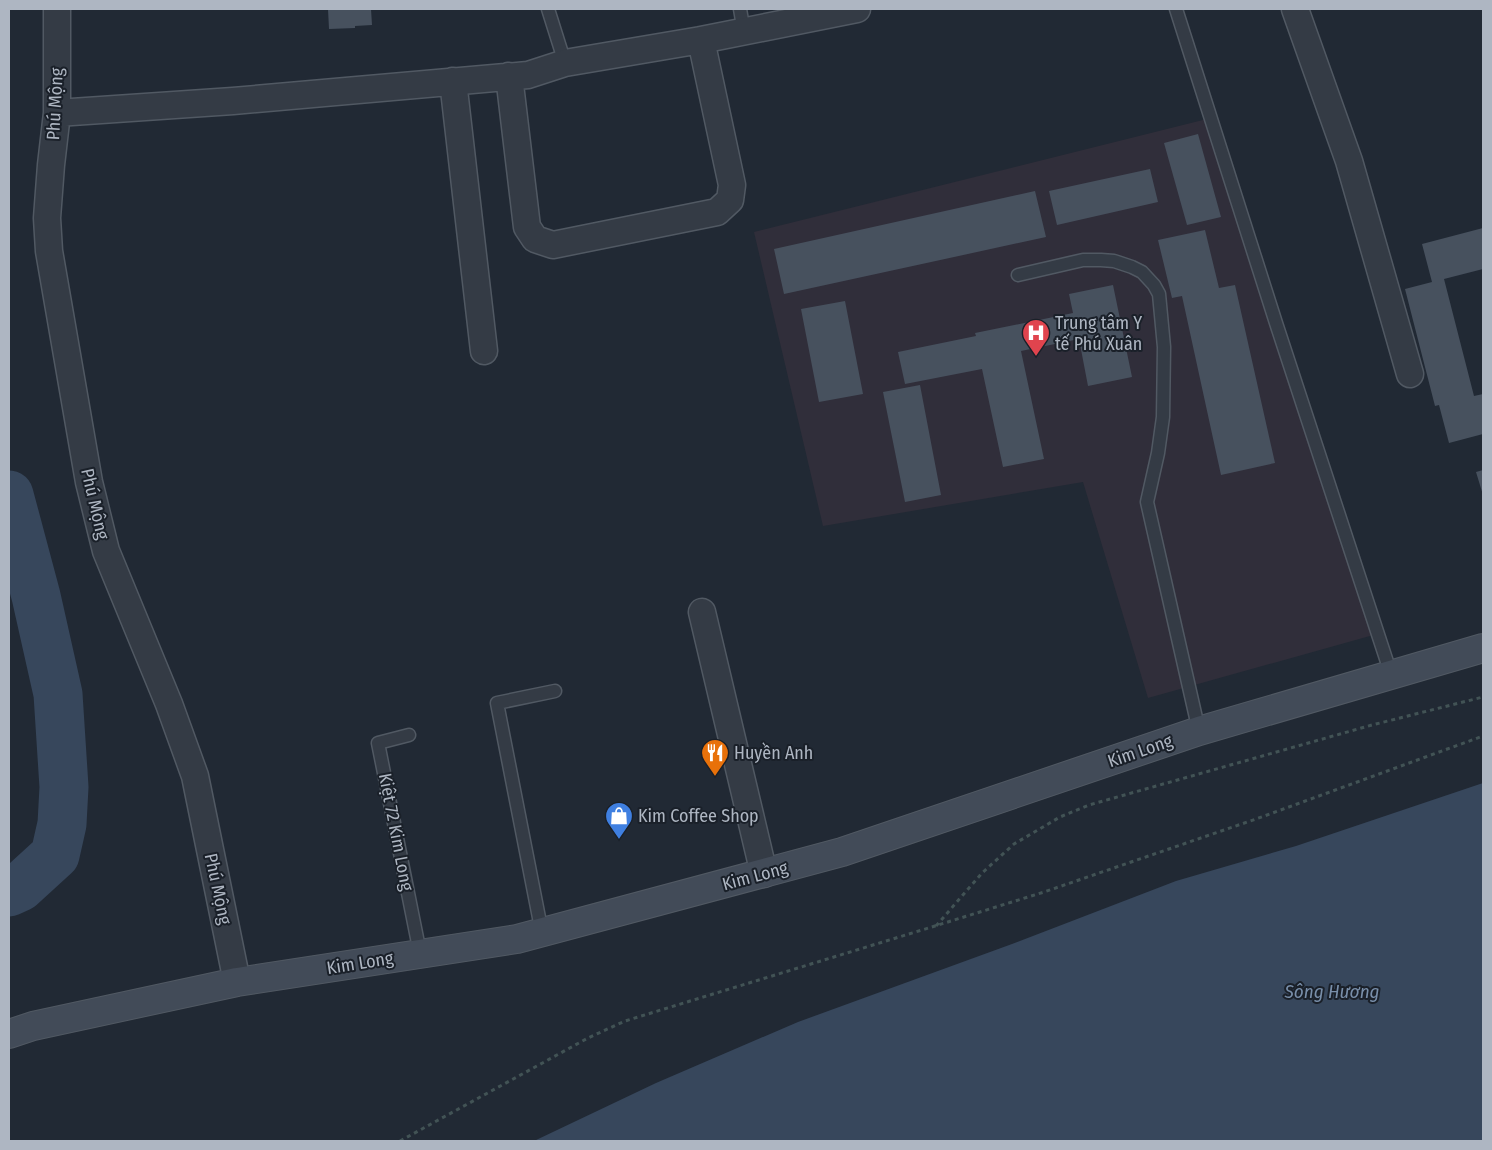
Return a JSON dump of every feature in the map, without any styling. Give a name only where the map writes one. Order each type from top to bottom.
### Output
[{"type":"main road","name":"Kim Long","points":[[9,1034],[33,1026],[237,982],[517,939],[542,933],[842,852],[1199,731],[1483,648]]},
{"type":"street","name":"Phú Mộng","points":[[57,9],[57,113],[47,218],[48,251],[89,482],[106,551],[169,704],[195,776],[237,982]]},
{"type":"street","points":[[57,113],[233,101],[528,74],[564,63],[701,40],[742,20],[857,9]]},
{"type":"street","points":[[1295,9],[1348,160],[1410,374]]},
{"type":"street","points":[[509,76],[527,227],[535,239],[553,245],[717,212],[730,200],[732,185],[701,40]]},
{"type":"street","points":[[453,81],[484,351]]},
{"type":"street","points":[[702,612],[764,874]]},
{"type":"lane","points":[[548,9],[564,63]]},
{"type":"lane","points":[[1176,9],[1391,674]]},
{"type":"lane","points":[[1018,275],[1083,260],[1114,261],[1142,272],[1154,285],[1159,294],[1164,347],[1163,417],[1158,454],[1147,502],[1199,731]]},
{"type":"lane","points":[[542,933],[497,703],[556,691]]},
{"type":"lane","name":"Kiệt 72 Kim Long","points":[[409,735],[378,743],[420,953]]},
{"type":"path","points":[[935,926],[982,873],[1014,844],[1060,817],[1099,803],[1372,725],[1483,697]]},
{"type":"path","points":[[400,1141],[588,1038],[625,1021],[935,926],[1152,856],[1483,736]]},
{"type":"shaded area","name":"Trung tâm Y tế Phú Xuân","points":[[1211,118],[1377,634],[1148,698],[1083,482],[823,526],[754,232]]},
{"type":"water","name":"Sông Hương","points":[[1483,783],[1483,1141],[534,1141],[656,1083],[798,1022],[1012,944],[1176,881],[1296,846]]},
{"type":"building","points":[[328,9],[371,9],[372,25],[329,29]]},
{"type":"building","points":[[1198,134],[1221,217],[1187,225],[1164,143]]},
{"type":"building","points":[[1150,169],[1158,202],[1057,225],[1049,191]]},
{"type":"building","points":[[1035,191],[1046,237],[784,294],[774,249]]},
{"type":"building","points":[[1483,228],[1483,269],[1444,279],[1474,396],[1483,394],[1483,434],[1449,443],[1439,405],[1435,406],[1405,289],[1432,282],[1422,244]]},
{"type":"building","points":[[1205,230],[1219,288],[1235,285],[1275,463],[1221,475],[1182,296],[1172,298],[1158,240]]},
{"type":"building","points":[[1113,285],[1132,377],[1088,386],[1079,339],[1021,351],[1044,459],[1003,467],[982,369],[905,384],[898,352],[976,336],[975,333],[1073,313],[1069,294]]},
{"type":"building","points":[[845,301],[863,394],[819,402],[801,309]]},
{"type":"building","points":[[920,385],[941,495],[905,502],[883,392]]},
{"type":"building","points":[[1483,470],[1483,495],[1476,472]]},
{"type":"waterway","points":[[9,495],[36,596],[58,694],[64,787],[62,824],[55,855],[20,887],[9,892]]},
{"type":"place","name":"Trung tâm Y tế Phú Xuân","points":[[1036,357]]},
{"type":"place","name":"Huyền Anh","points":[[715,777]]},
{"type":"place","name":"Kim Coffee Shop","points":[[619,840]]}]
